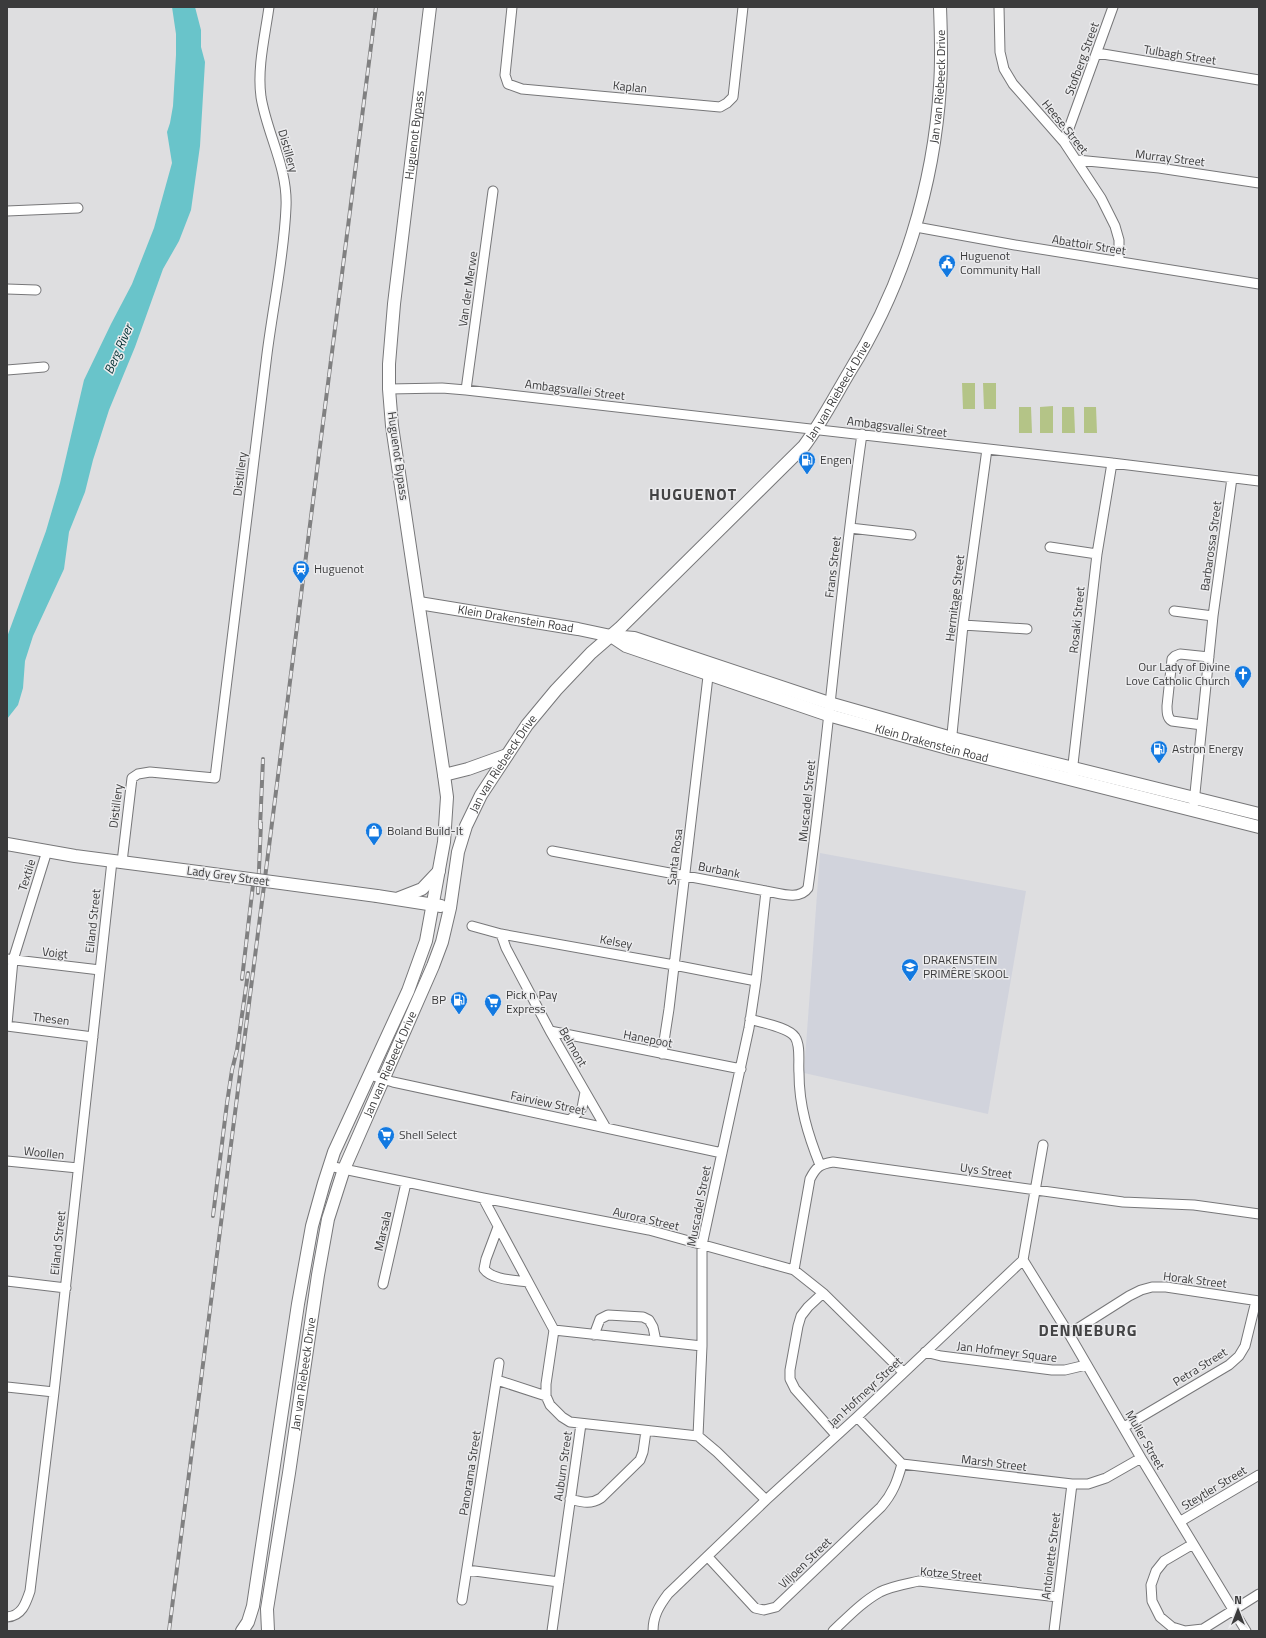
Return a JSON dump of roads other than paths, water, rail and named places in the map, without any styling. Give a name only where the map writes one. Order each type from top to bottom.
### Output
[{"type":"main road","name":"Huguenot Bypass","points":[[430,7],[388,364],[392,426],[447,797],[440,870],[434,904]]},
{"type":"main road","name":"Jan van Riebeeck Drive","points":[[268,1631],[267,1609],[289,1473],[321,1254],[328,1219],[344,1169],[433,966],[442,942],[450,908],[458,852],[466,826],[481,795],[526,725],[556,690],[592,653],[612,636],[804,446],[817,429],[859,359],[885,308],[916,227],[928,178],[940,85],[940,7]]},
{"type":"main road","name":"Klein Drakenstein Road","points":[[419,603],[612,636],[626,646],[829,703],[951,744],[1071,780],[1259,827]]},
{"type":"main road","name":"Klein Drakenstein Road","points":[[708,668],[828,715],[951,744],[1073,768],[1259,814]]},
{"type":"main road","points":[[444,776],[507,755]]},
{"type":"main road","name":"Lady Grey Street","points":[[7,844],[117,861],[434,904],[450,908]]},
{"type":"main road","points":[[396,899],[422,889],[440,870]]},
{"type":"main road","name":"Jan van Riebeeck Drive","points":[[242,1631],[248,1622],[253,1606],[312,1226],[329,1166],[410,984],[426,941],[434,904]]},
{"type":"street","name":"Distillery","points":[[117,861],[132,778],[138,774],[150,772],[214,778],[269,333],[284,235],[287,204],[282,164],[265,113],[261,95],[260,70],[269,7]]},
{"type":"street","name":"Kaplan","points":[[512,7],[505,74],[508,84],[522,88],[720,107],[727,104],[733,96],[743,7]]},
{"type":"street","name":"Heese Street","points":[[999,7],[1000,52],[1004,69],[1013,84],[1064,142],[1101,198],[1115,226],[1119,240],[1119,261]]},
{"type":"street","name":"Stofberg Street","points":[[1064,142],[1113,7]]},
{"type":"street","name":"Tulbagh Street","points":[[1097,53],[1259,80]]},
{"type":"street","name":"Murray Street","points":[[1077,160],[1159,168],[1259,183]]},
{"type":"street","name":"Van der Merwe","points":[[466,390],[493,191]]},
{"type":"street","points":[[7,211],[78,208]]},
{"type":"street","name":"Abattoir Street","points":[[916,227],[992,241],[1259,284]]},
{"type":"street","points":[[7,289],[36,290]]},
{"type":"street","points":[[7,370],[44,368]]},
{"type":"street","name":"Ambagsvallei Street","points":[[389,389],[442,388],[466,390],[862,434],[1259,481]]},
{"type":"street","name":"Frans Street","points":[[828,715],[862,434]]},
{"type":"street","name":"Hermitage Street","points":[[951,744],[963,625],[987,449]]},
{"type":"street","name":"Rosaki Street","points":[[1071,780],[1097,554],[1112,463]]},
{"type":"street","name":"Barbarossa Street","points":[[1193,811],[1213,616],[1232,478]]},
{"type":"street","points":[[850,528],[911,535]]},
{"type":"street","points":[[1050,547],[1097,554]]},
{"type":"street","points":[[1174,611],[1213,616]]},
{"type":"street","points":[[963,625],[1026,629]]},
{"type":"street","points":[[1202,725],[1172,721],[1169,719],[1167,714],[1172,659],[1180,654],[1209,657]]},
{"type":"street","name":"Santa Rosa","points":[[662,1054],[685,876],[708,668]]},
{"type":"street","name":"Muscadel Street","points":[[808,888],[828,715]]},
{"type":"street","name":"Textile","points":[[7,1025],[10,960],[46,851]]},
{"type":"street","name":"Burbank","points":[[552,851],[796,896],[802,895],[808,888]]},
{"type":"street","name":"Eiland Street","points":[[7,1617],[19,1613],[25,1604],[30,1591],[66,1288],[100,970],[117,861]]},
{"type":"street","name":"Muscadel Street","points":[[698,1436],[702,1346],[702,1245],[741,1069],[756,981],[766,891]]},
{"type":"street","name":"Kelsey","points":[[472,926],[501,934],[756,981]]},
{"type":"street","name":"Belmont","points":[[501,934],[506,948],[550,1031],[606,1128]]},
{"type":"street","name":"Voigt","points":[[10,960],[100,970]]},
{"type":"street","points":[[750,1019],[782,1028],[790,1032],[796,1038],[802,1114],[806,1129],[820,1165],[816,1168],[810,1179],[794,1270]]},
{"type":"street","name":"Thesen","points":[[7,1025],[93,1037]]},
{"type":"street","name":"Hanepoot","points":[[550,1031],[741,1069]]},
{"type":"street","name":"Fairview Street","points":[[370,1074],[393,1082],[722,1153]]},
{"type":"street","points":[[570,1120],[582,1108],[585,1092]]},
{"type":"street","points":[[1023,1260],[1043,1145]]},
{"type":"street","name":"Woollen","points":[[7,1161],[78,1168]]},
{"type":"street","name":"Uys Street","points":[[820,1165],[823,1163],[833,1162],[1123,1202],[1194,1205],[1259,1214]]},
{"type":"street","name":"Aurora Street","points":[[329,1166],[649,1230],[794,1270],[823,1293],[903,1372]]},
{"type":"street","name":"Marsala","points":[[383,1284],[406,1182]]},
{"type":"street","points":[[483,1198],[554,1330],[546,1384],[546,1396],[497,1380]]},
{"type":"street","points":[[498,1227],[486,1259],[484,1269],[487,1273],[494,1276],[528,1282]]},
{"type":"street","name":"Muller Street","points":[[1023,1260],[1069,1334],[1141,1458],[1181,1521],[1193,1544],[1246,1631]]},
{"type":"street","name":"Jan Hofmeyr Street","points":[[652,1631],[658,1608],[668,1594],[766,1500],[857,1417],[1023,1260]]},
{"type":"street","points":[[7,1281],[66,1288]]},
{"type":"street","name":"Horak Street","points":[[1069,1334],[1129,1296],[1141,1290],[1152,1287],[1166,1287],[1258,1301]]},
{"type":"street","points":[[823,1293],[801,1316],[790,1370],[790,1379],[795,1389],[836,1435]]},
{"type":"street","name":"Petra Street","points":[[1124,1427],[1229,1365],[1239,1356],[1245,1346],[1258,1301]]},
{"type":"street","points":[[594,1335],[600,1320],[608,1315],[643,1317],[649,1320],[653,1327],[656,1341]]},
{"type":"street","points":[[554,1330],[702,1346]]},
{"type":"street","name":"Jan Hofmeyr Square","points":[[925,1352],[941,1356],[1052,1370],[1065,1370],[1086,1365]]},
{"type":"street","name":"Panorama Street","points":[[462,1600],[499,1363]]},
{"type":"street","points":[[7,1387],[54,1392]]},
{"type":"street","name":"Auburn Street","points":[[546,1396],[550,1405],[562,1417],[570,1422],[581,1424],[552,1631]]},
{"type":"street","points":[[857,1417],[902,1464]]},
{"type":"street","points":[[581,1424],[698,1436],[717,1452],[766,1500]]},
{"type":"street","points":[[570,1498],[586,1503],[595,1502],[601,1498],[640,1460],[643,1452],[646,1431]]},
{"type":"street","name":"Marsh Street","points":[[902,1464],[1072,1484],[1088,1484],[1106,1478],[1141,1458]]},
{"type":"street","name":"Viljoen Street","points":[[708,1557],[755,1608],[764,1610],[776,1607],[886,1501],[896,1484],[902,1464]]},
{"type":"street","name":"Steytler Street","points":[[1181,1521],[1259,1475]]},
{"type":"street","name":"Antoinette Street","points":[[1054,1631],[1072,1484]]},
{"type":"street","points":[[1193,1544],[1164,1561],[1156,1570],[1151,1585],[1152,1601],[1160,1617],[1172,1626],[1185,1631],[1203,1629],[1259,1594]]},
{"type":"street","points":[[467,1570],[559,1582]]},
{"type":"street","name":"Kotze Street","points":[[833,1631],[863,1603],[880,1592],[919,1581],[1058,1597]]},
{"type":"water","name":"Berg River","points":[[172,7],[195,7],[201,30],[201,47],[205,62],[200,146],[191,210],[179,241],[163,269],[135,347],[109,410],[93,460],[85,492],[69,532],[64,569],[33,636],[25,661],[23,688],[18,705],[7,719],[7,637],[46,531],[60,483],[84,380],[132,284],[154,228],[172,163],[167,132],[173,106],[176,55],[176,34]]},
{"type":"railway","points":[[169,1631],[376,7]]},
{"type":"railway","points":[[260,828],[263,759]]},
{"type":"railway","points":[[258,893],[261,823]]},
{"type":"railway","points":[[242,979],[254,876]]},
{"type":"railway","points":[[213,1216],[227,1103],[232,1070],[237,1050],[248,973]]},
{"type":"place","name":"Huguenot Community Hall","points":[[947,278]]},
{"type":"place","name":"Engen","points":[[807,475]]},
{"type":"place","name":"Huguenot","points":[[301,584]]},
{"type":"place","name":"Our Lady of Divine Love Catholic Church","points":[[1243,689]]},
{"type":"place","name":"Astron Energy","points":[[1159,764]]},
{"type":"place","name":"Boland Build-It","points":[[374,846]]},
{"type":"place","name":"DRAKENSTEIN PRIMÊRE SKOOL","points":[[910,982]]},
{"type":"place","name":"BP","points":[[459,1015]]},
{"type":"place","name":"Pick n Pay Express","points":[[493,1017]]},
{"type":"place","name":"Shell Select","points":[[386,1150]]},
{"type":"district","name":"HUGUENOT","points":[[693,494]]},
{"type":"district","name":"DENNEBURG","points":[[1088,1330]]}]
